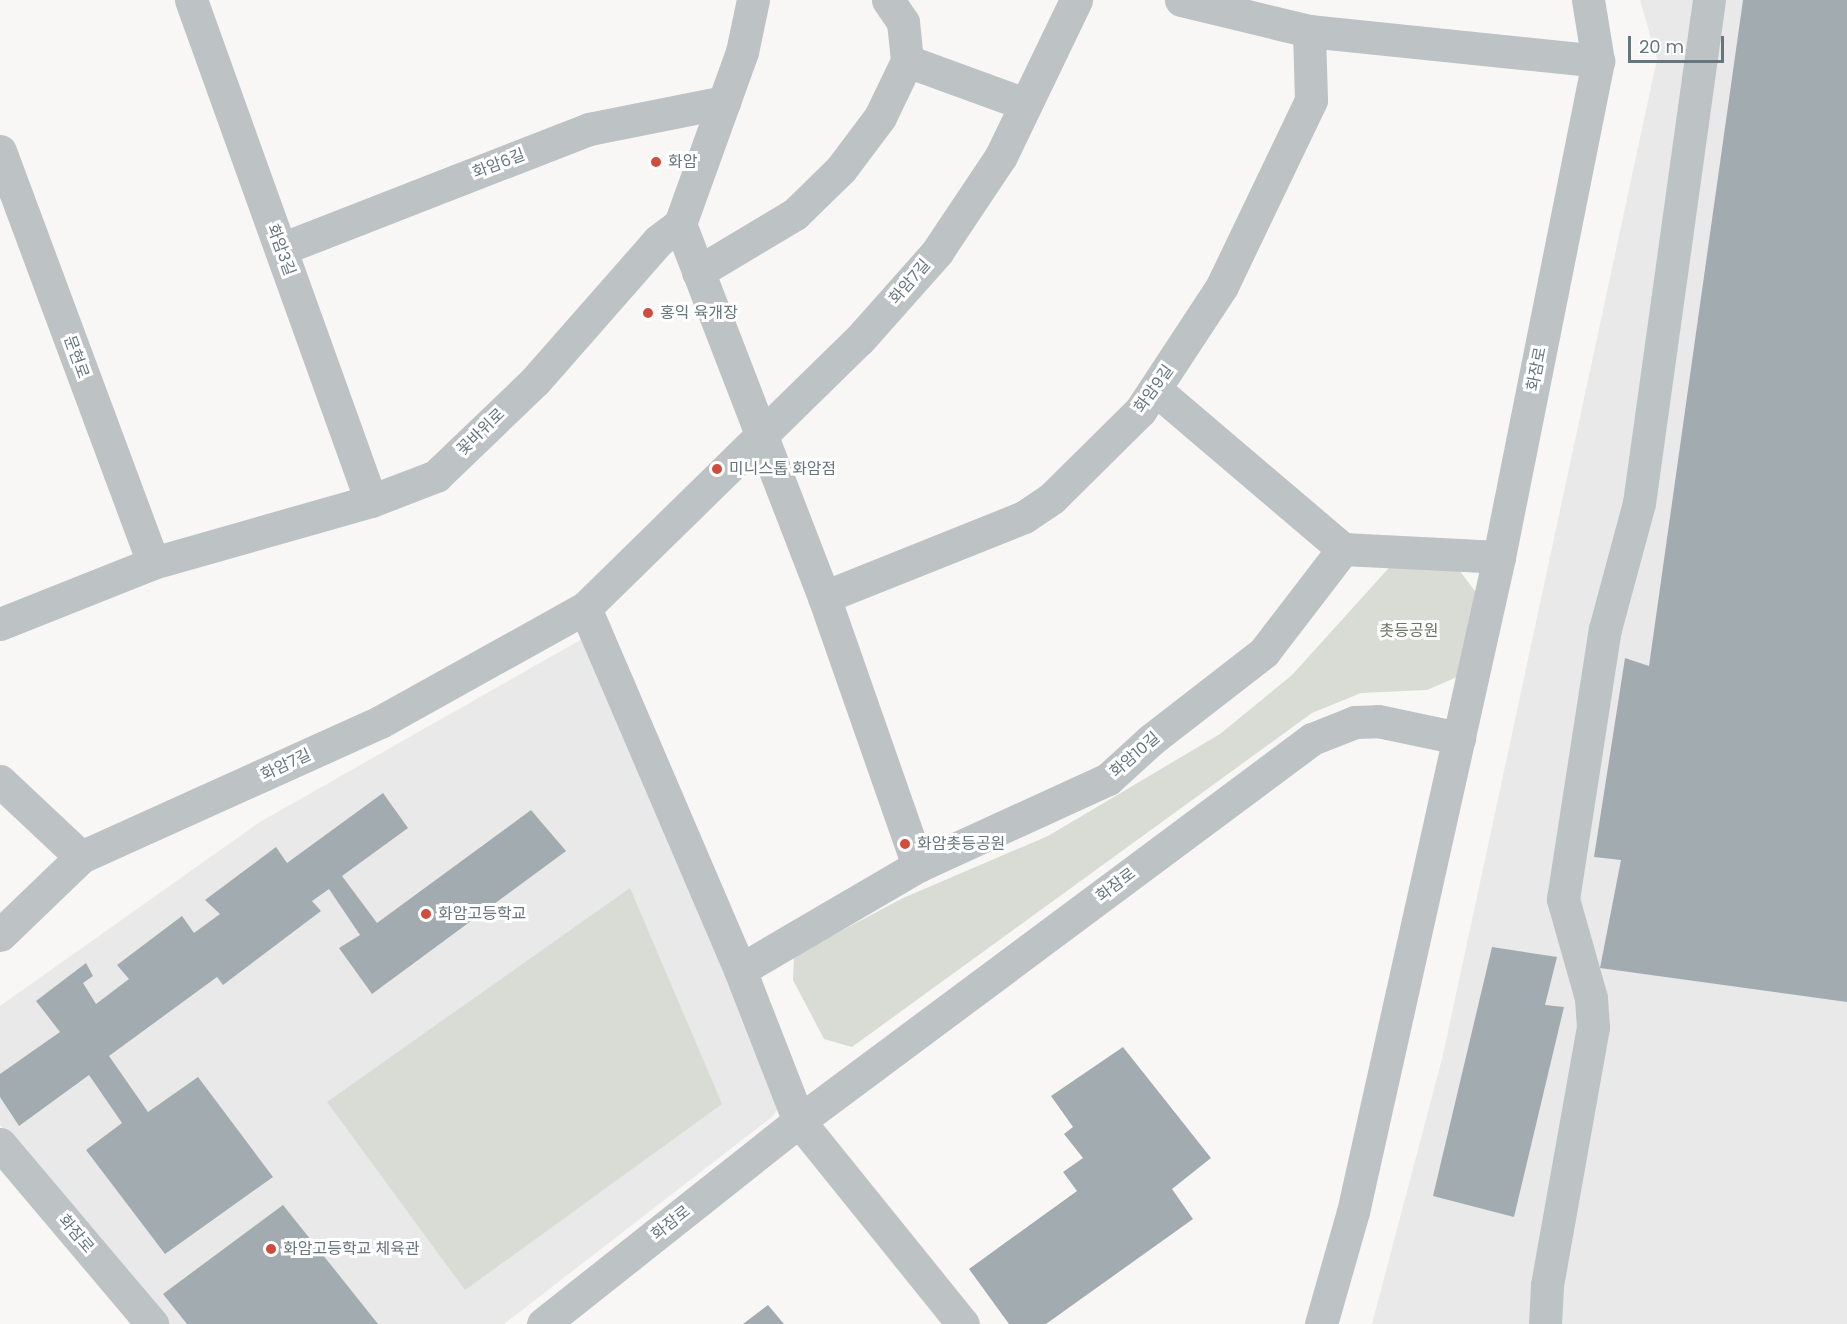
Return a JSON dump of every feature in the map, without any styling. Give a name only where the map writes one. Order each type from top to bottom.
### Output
[{"type":"street","name":"화암3길","points":[[191,0],[371,501]]},
{"type":"street","points":[[753,0],[724,102],[680,224],[824,597],[918,866]]},
{"type":"street","points":[[698,272],[795,214],[841,169],[880,117],[907,61],[903,22],[888,0]]},
{"type":"street","name":"화암7길","points":[[0,935],[81,857],[380,722],[585,608],[859,340],[937,252],[1001,156],[1076,0]]},
{"type":"street","points":[[1181,0],[1239,7],[1309,31],[1598,61]]},
{"type":"street","name":"화잠로","points":[[1321,1324],[1353,1212],[1499,557],[1598,61],[1588,0]]},
{"type":"street","points":[[1545,1324],[1546,1285],[1593,1027],[1591,998],[1563,899],[1605,629],[1639,503],[1709,0]]},
{"type":"street","name":"화암9길","points":[[824,597],[1024,517],[1102,452],[1156,390],[1222,286],[1311,100],[1309,31]]},
{"type":"street","points":[[907,61],[1025,104]]},
{"type":"street","name":"화암6길","points":[[281,249],[590,129],[724,102]]},
{"type":"street","name":"문현로","points":[[0,151],[153,564]]},
{"type":"street","name":"꽃바위로","points":[[0,624],[153,564],[371,501],[436,476],[535,381],[659,240],[680,224]]},
{"type":"street","points":[[1156,390],[1343,549],[1499,557]]},
{"type":"street","name":"화암10길","points":[[740,970],[918,866],[1108,779],[1264,652],[1343,549]]},
{"type":"street","points":[[585,608],[740,970],[799,1121],[952,1320]]},
{"type":"street","name":"화잠로","points":[[543,1324],[799,1121],[1312,739],[1355,722],[1378,721],[1459,738]]},
{"type":"street","points":[[0,781],[81,857]]},
{"type":"street","name":"화잠로","points":[[0,1144],[152,1324]]},
{"type":"shaded area","points":[[1640,0],[1847,0],[1847,1324],[1372,1324],[1443,1055],[1657,59]]},
{"type":"shaded area","name":"화암고등학교","points":[[582,639],[784,1100],[773,1116],[504,1324],[160,1324],[0,1125],[0,1006],[260,822]]},
{"type":"green space","name":"촛등공원","points":[[1396,560],[1460,571],[1477,594],[1457,677],[1427,690],[1361,693],[1312,713],[852,1047],[824,1039],[793,980],[794,956],[903,898],[1048,836],[1220,734],[1292,675]]},
{"type":"green space","points":[[630,888],[722,1104],[465,1290],[327,1102]]},
{"type":"building","points":[[1743,0],[1847,0],[1847,1002],[1600,968],[1621,860],[1594,857],[1625,658],[1649,666]]},
{"type":"building","points":[[383,793],[408,828],[342,876],[377,923],[531,810],[566,851],[372,994],[339,948],[360,935],[329,889],[312,901],[321,911],[223,985],[217,977],[109,1056],[148,1112],[198,1077],[273,1177],[165,1254],[86,1150],[122,1123],[89,1075],[19,1126],[0,1097],[0,1074],[60,1032],[36,1001],[86,963],[93,976],[83,983],[96,1004],[129,979],[117,965],[182,916],[194,933],[220,914],[205,900],[276,847],[287,863]]},
{"type":"building","points":[[1492,947],[1557,957],[1545,1005],[1564,1007],[1514,1217],[1433,1196]]},
{"type":"building","points":[[1123,1047],[1211,1158],[1172,1189],[1193,1219],[1046,1324],[1009,1324],[969,1269],[1077,1191],[1063,1172],[1083,1158],[1064,1134],[1073,1127],[1051,1096]]},
{"type":"building","name":"화암고등학교 체육관","points":[[283,1205],[378,1324],[187,1324],[163,1294]]},
{"type":"building","points":[[768,1305],[784,1324],[743,1324]]},
{"type":"place","name":"화암","points":[[656,162]]},
{"type":"place","name":"홍익 육개장","points":[[648,313]]},
{"type":"place","name":"미니스톱 화암점","points":[[717,469]]},
{"type":"place","name":"화암촛등공원","points":[[905,844]]},
{"type":"place","name":"화암고등학교","points":[[426,914]]},
{"type":"place","name":"화암고등학교 체육관","points":[[271,1249]]}]
